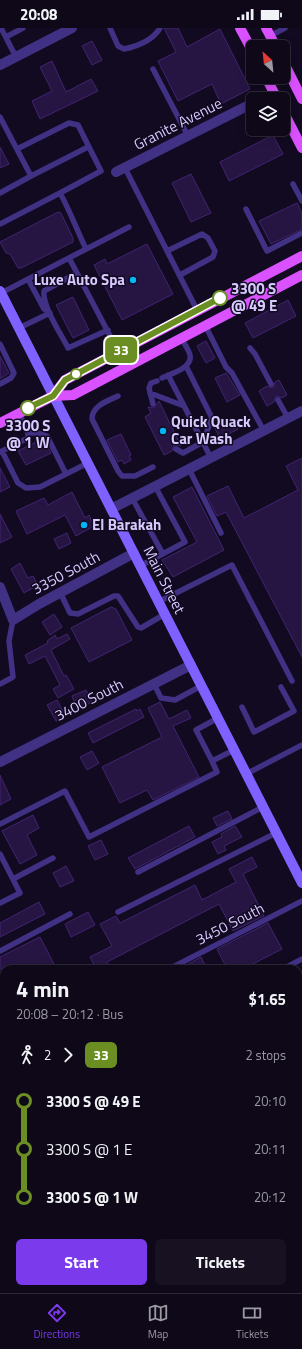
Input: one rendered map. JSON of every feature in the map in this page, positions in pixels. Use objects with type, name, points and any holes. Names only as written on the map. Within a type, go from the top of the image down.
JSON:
[{"type":"main road","points":[[240,28],[246,40]]},
{"type":"main road","points":[[290,75],[302,99]]},
{"type":"main road","points":[[290,125],[302,148]]},
{"type":"main road","points":[[53,396],[65,380],[302,256]]},
{"type":"main road","points":[[0,423],[53,396],[73,395],[302,275]]},
{"type":"street","points":[[0,65],[72,28]]},
{"type":"street","name":"Granite Avenue","points":[[120,170],[246,107]]},
{"type":"street","name":"Main Street","points":[[0,292],[4,306],[19,328],[302,883]]},
{"type":"street","points":[[111,509],[302,411]]},
{"type":"street","name":"3350 South","points":[[13,620],[60,592],[134,553]]},
{"type":"street","points":[[0,587],[13,620]]},
{"type":"street","name":"3400 South","points":[[0,762],[191,665]]},
{"type":"lane","points":[[2,28],[16,57]]},
{"type":"lane","points":[[6,37],[23,28]]},
{"type":"lane","points":[[110,28],[118,46],[124,49],[133,47],[152,38],[160,28]]},
{"type":"lane","points":[[268,32],[285,28]]},
{"type":"lane","points":[[153,69],[188,136]]},
{"type":"lane","points":[[0,117],[31,176]]},
{"type":"lane","points":[[0,224],[102,171],[88,147],[78,125],[69,123],[17,149]]},
{"type":"lane","points":[[0,193],[88,147]]},
{"type":"lane","points":[[120,170],[167,251],[197,310]]},
{"type":"lane","points":[[293,184],[302,201]]},
{"type":"lane","points":[[60,193],[74,218],[74,225],[86,249]]},
{"type":"lane","points":[[246,209],[267,251],[302,233]]},
{"type":"lane","points":[[0,292],[129,227]]},
{"type":"lane","points":[[167,251],[202,234],[208,238],[215,251],[213,257],[180,275]]},
{"type":"lane","points":[[69,258],[118,351]]},
{"type":"lane","points":[[77,273],[44,290],[44,295],[50,313],[68,348],[108,330]]},
{"type":"lane","points":[[28,279],[44,309],[50,313]]},
{"type":"lane","points":[[19,328],[50,313]]},
{"type":"lane","points":[[205,325],[221,357],[264,431]]},
{"type":"lane","points":[[153,404],[150,393],[151,383],[186,366],[190,361],[191,356],[181,338]]},
{"type":"lane","points":[[0,344],[14,373],[11,378],[0,384]]},
{"type":"lane","points":[[250,348],[255,354],[271,384]]},
{"type":"lane","points":[[176,449],[183,453],[203,442],[212,418],[186,366]]},
{"type":"lane","points":[[168,375],[211,458]]},
{"type":"lane","points":[[150,393],[184,406]]},
{"type":"lane","points":[[118,396],[96,408],[92,413],[92,419],[118,471],[122,476],[128,477],[153,467]]},
{"type":"lane","points":[[278,400],[288,418]]},
{"type":"lane","points":[[19,413],[28,433],[28,438],[1,452],[18,483],[26,488],[40,487],[88,463]]},
{"type":"lane","points":[[28,433],[38,433],[47,436],[66,474]]},
{"type":"lane","points":[[189,469],[222,533]]},
{"type":"lane","points":[[140,566],[186,542],[155,486]]},
{"type":"lane","points":[[132,498],[163,554]]},
{"type":"lane","points":[[158,602],[232,565],[292,681]]},
{"type":"lane","points":[[60,592],[70,612],[73,614],[78,614],[114,596],[118,596],[138,627],[141,628],[165,614]]},
{"type":"lane","points":[[0,684],[14,677],[9,641],[13,620]]},
{"type":"lane","points":[[154,684],[161,698],[175,700],[201,686]]},
{"type":"lane","points":[[242,706],[254,732],[294,711],[281,687]]},
{"type":"lane","points":[[0,824],[65,791],[89,837],[217,772],[196,730],[218,718]]},
{"type":"lane","points":[[246,774],[302,745]]},
{"type":"lane","points":[[212,761],[234,750]]},
{"type":"lane","points":[[138,872],[263,807]]},
{"type":"lane","points":[[118,912],[276,833]]},
{"type":"lane","points":[[0,854],[20,893],[0,903]]},
{"type":"lane","points":[[13,879],[53,858]]},
{"type":"lane","name":"3450 South","points":[[176,965],[302,901]]},
{"type":"lane","points":[[0,951],[70,914]]},
{"type":"lane","points":[[291,965],[302,959]]},
{"type":"building","points":[[164,28],[178,28],[187,47],[220,29],[246,81],[246,84],[250,89],[221,104],[212,84],[178,101],[158,61],[176,52]]},
{"type":"building","points":[[92,41],[102,60],[92,65],[82,46]]},
{"type":"building","points":[[52,61],[66,92],[91,79],[98,91],[40,119],[32,101],[52,91],[40,67]]},
{"type":"building","points":[[271,136],[274,136],[283,154],[229,181],[220,162]]},
{"type":"building","points":[[0,147],[9,164],[0,168]]},
{"type":"building","points":[[191,174],[211,213],[191,222],[172,183]]},
{"type":"building","points":[[297,203],[302,213],[302,229],[271,244],[259,221]]},
{"type":"building","points":[[58,212],[61,213],[73,238],[73,242],[21,268],[18,268],[10,254],[6,253],[0,242]]},
{"type":"building","name":"Luxe Auto Spa","points":[[147,244],[173,294],[122,320],[94,265],[105,259],[107,264]]},
{"type":"building","points":[[73,297],[89,330],[73,338],[56,305]]},
{"type":"building","points":[[288,300],[296,316],[253,338],[245,323]]},
{"type":"building","points":[[206,341],[215,358],[206,363],[197,346]]},
{"type":"building","points":[[0,356],[9,373],[0,379]]},
{"type":"building","points":[[226,373],[240,395],[227,402],[215,378]]},
{"type":"building","points":[[279,380],[287,395],[282,398],[276,396],[274,402],[267,406],[259,391],[267,386],[273,388],[275,382]]},
{"type":"building","name":"Quick Quack Car Wash","points":[[159,401],[181,446],[174,445],[172,451],[164,455],[145,417],[151,413],[148,407],[154,408]]},
{"type":"building","points":[[233,419],[238,429],[220,439],[215,428]]},
{"type":"building","points":[[121,434],[131,455],[129,456],[131,460],[124,464],[122,460],[118,462],[107,440]]},
{"type":"building","points":[[44,439],[51,453],[26,465],[18,451]]},
{"type":"building","points":[[302,458],[302,657],[226,512],[217,516],[207,496],[228,486],[244,518],[298,490],[286,466]]},
{"type":"building","points":[[0,468],[10,487],[0,492]]},
{"type":"building","points":[[192,487],[224,550],[173,577],[162,560],[197,542],[173,497]]},
{"type":"building","points":[[72,492],[85,518],[89,515],[94,526],[76,536],[65,515],[27,534],[16,511],[44,498],[48,505]]},
{"type":"building","points":[[0,514],[12,537],[0,543]]},
{"type":"building","points":[[67,533],[71,543],[59,549],[54,539]]},
{"type":"building","points":[[20,563],[28,578],[33,576],[38,585],[24,593],[11,569]]},
{"type":"building","points":[[111,607],[116,609],[132,640],[89,662],[71,628]]},
{"type":"building","points":[[54,614],[62,627],[50,635],[42,622]]},
{"type":"building","points":[[67,634],[70,639],[51,650],[64,676],[66,675],[74,689],[58,698],[53,689],[60,685],[45,656],[29,664],[25,655],[48,643],[47,641],[55,635],[57,639]]},
{"type":"building","points":[[86,690],[92,702],[77,709],[72,696]]},
{"type":"building","points":[[57,700],[66,717],[56,721],[47,705]]},
{"type":"building","points":[[160,702],[169,719],[187,710],[191,718],[173,726],[199,777],[153,800],[147,790],[120,803],[102,767],[162,737],[148,708]]},
{"type":"building","points":[[136,709],[137,711],[140,709],[144,717],[93,743],[88,733]]},
{"type":"building","points":[[92,751],[99,763],[87,770],[80,757]]},
{"type":"building","points":[[0,775],[11,799],[0,805]]},
{"type":"building","points":[[228,811],[232,819],[217,826],[213,818]]},
{"type":"building","points":[[33,815],[39,828],[27,835],[37,855],[20,864],[2,831]]},
{"type":"building","points":[[189,826],[195,837],[135,869],[128,858]]},
{"type":"building","points":[[235,826],[242,837],[224,846],[226,850],[218,854],[212,842],[222,837],[221,834]]},
{"type":"building","points":[[101,840],[108,854],[95,860],[88,846]]},
{"type":"building","points":[[252,857],[257,867],[243,874],[264,916],[233,931],[219,904],[107,962],[109,965],[94,965],[90,957],[112,946],[100,924],[116,916],[120,923],[195,885],[202,900],[236,882],[229,869]]},
{"type":"building","points":[[66,866],[74,881],[60,887],[53,873]]},
{"type":"building","points":[[39,902],[45,914],[0,937],[0,923]]},
{"type":"building","points":[[88,912],[95,925],[71,937],[65,924]]},
{"type":"building","points":[[268,923],[282,949],[251,965],[225,965],[217,949]]},
{"type":"building","points":[[40,937],[54,964],[0,965],[0,957]]},
{"type":"building","points":[[201,957],[205,965],[186,965]]},
{"type":"bus line","name":"33","points":[[28,408],[53,396],[65,380],[220,298]]},
{"type":"place","name":"Luxe Auto Spa","points":[[133,280]]},
{"type":"place","name":"3300 S @ 49 E","points":[[220,298]]},
{"type":"place","name":"3300 S @ 1 W","points":[[28,408]]},
{"type":"place","name":"Quick Quack Car Wash","points":[[163,431]]},
{"type":"place","name":"El Barakah","points":[[84,525]]}]
